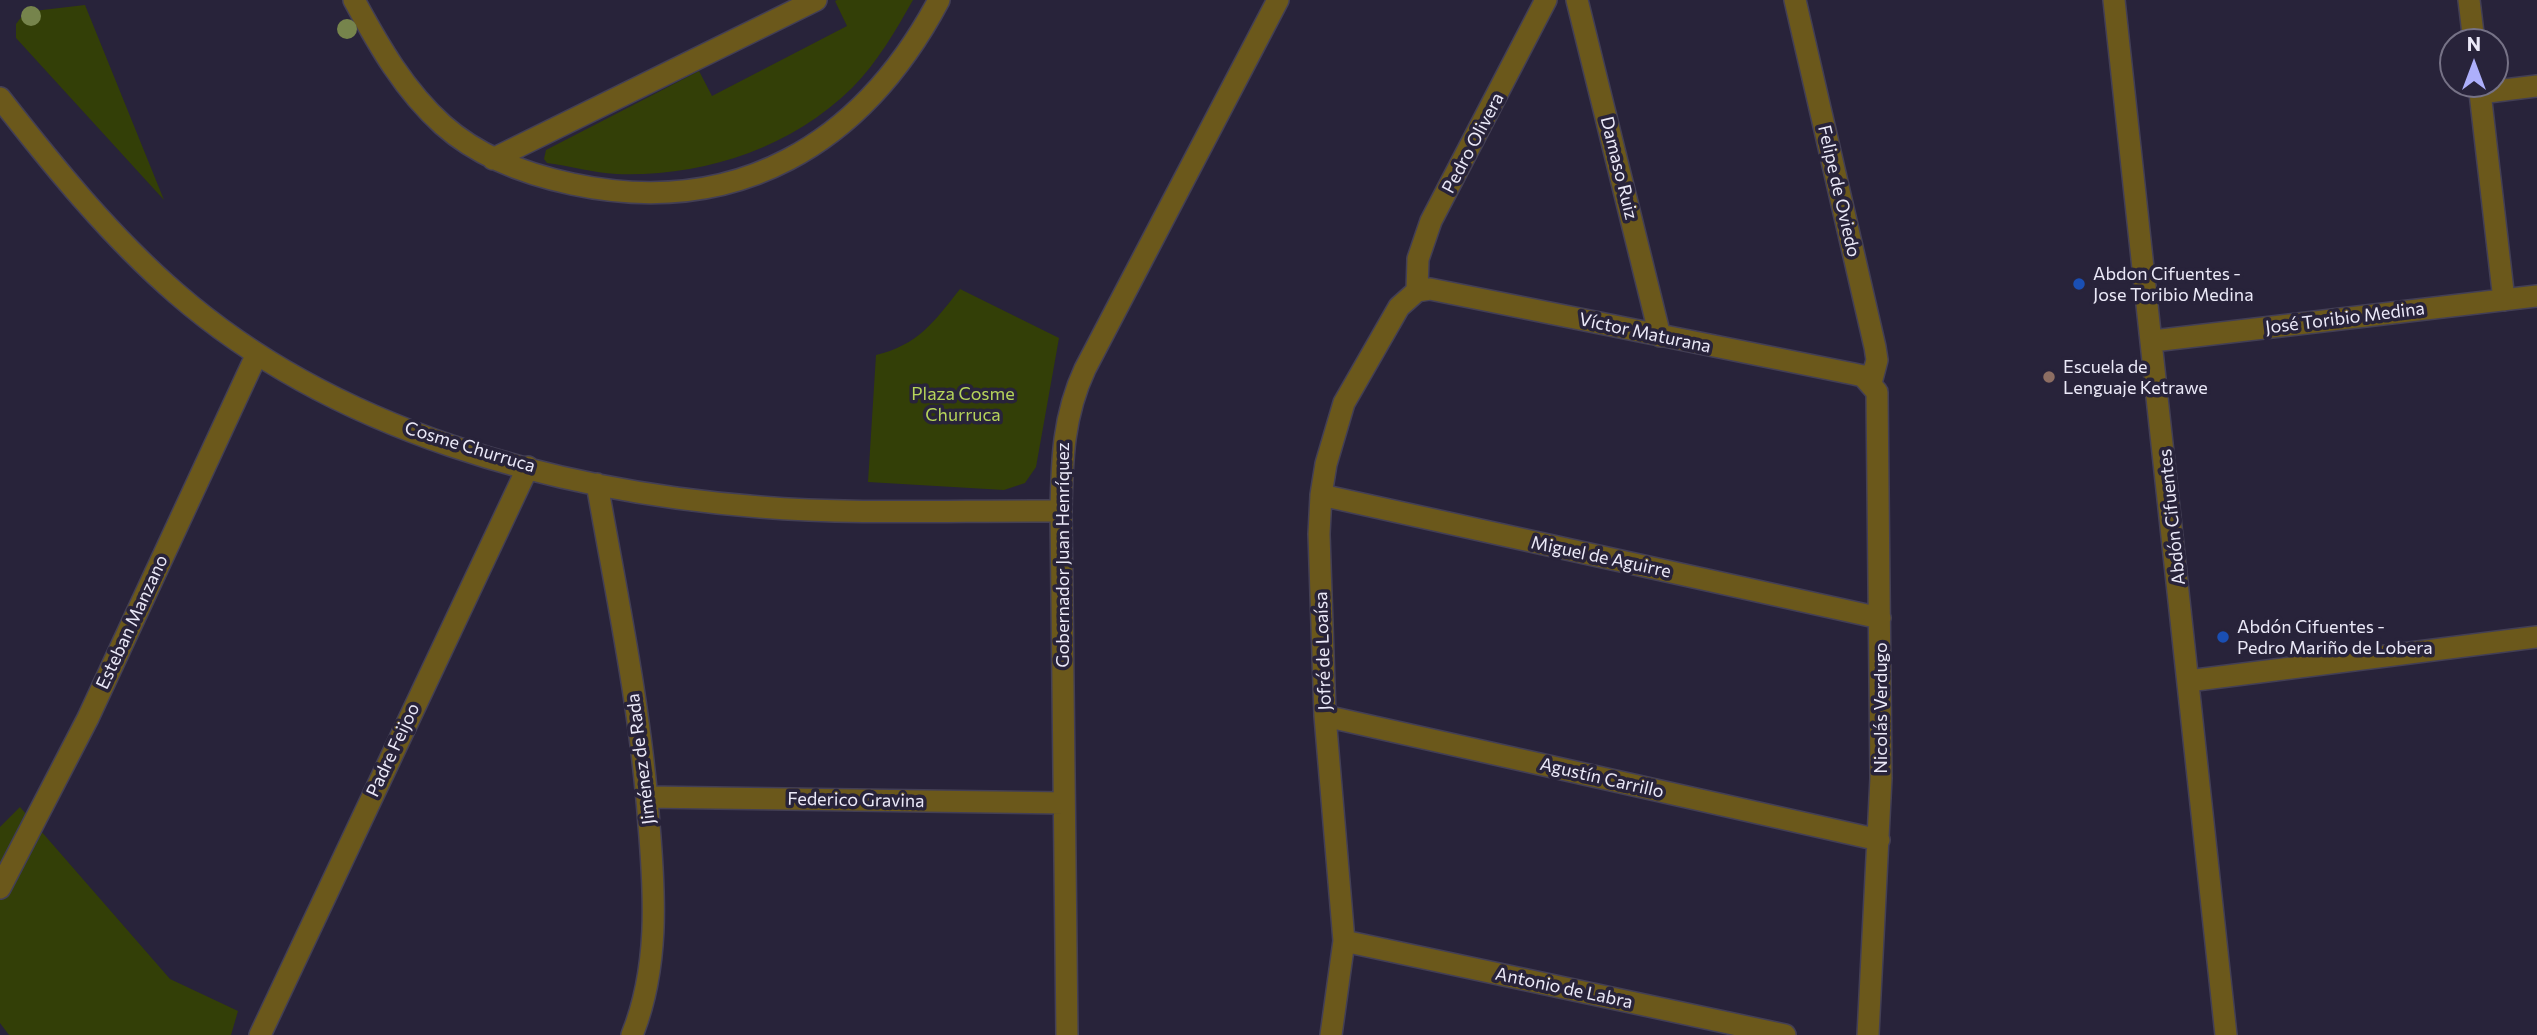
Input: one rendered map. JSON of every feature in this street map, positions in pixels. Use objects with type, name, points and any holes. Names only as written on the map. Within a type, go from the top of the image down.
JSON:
[{"type":"street","points":[[354,0],[386,57],[423,106],[460,138],[493,159],[554,181],[624,192],[698,191],[767,171],[799,156],[859,110],[913,43],[939,0]]},
{"type":"street","points":[[493,159],[816,0]]},
{"type":"street","name":"Gobernador Juan Henríquez","points":[[1067,1035],[1062,439],[1075,390],[1278,0]]},
{"type":"street","name":"Pedro Olivera","points":[[1417,291],[1418,259],[1431,221],[1546,0]]},
{"type":"street","name":"Damaso Ruiz","points":[[1577,0],[1660,336]]},
{"type":"street","name":"Felipe de Oviedo","points":[[1795,0],[1875,347],[1877,360],[1871,383]]},
{"type":"street","name":"Abdón Cifuentes","points":[[2115,0],[2227,1035]]},
{"type":"street","points":[[2469,0],[2472,28]]},
{"type":"street","points":[[2509,87],[2537,86]]},
{"type":"street","name":"Cosme Churruca","points":[[0,98],[42,153],[142,262],[217,326],[257,354],[380,418],[429,437],[528,467],[597,484],[679,498],[762,507],[1061,511]]},
{"type":"street","points":[[2480,98],[2504,300]]},
{"type":"street","name":"Víctor Maturana","points":[[1417,291],[1444,290],[1854,374],[1871,383]]},
{"type":"street","name":"Jofré de Loaísa","points":[[1331,1035],[1344,941],[1325,716],[1321,495],[1326,464],[1344,403],[1399,307],[1417,291]]},
{"type":"street","name":"José Toribio Medina","points":[[2154,341],[2537,296]]},
{"type":"street","name":"Esteban Manzano","points":[[0,888],[88,718],[257,354]]},
{"type":"street","name":"Nicolás Verdugo","points":[[1868,1035],[1879,840],[1881,618],[1879,404],[1877,392],[1871,383]]},
{"type":"street","name":"Padre Feijoo","points":[[260,1035],[528,467]]},
{"type":"street","name":"Jiménez de Rada","points":[[597,484],[632,681],[647,797],[654,925],[645,993],[632,1035]]},
{"type":"street","name":"Miguel de Aguirre","points":[[1321,495],[1881,618]]},
{"type":"street","points":[[2188,681],[2537,637]]},
{"type":"street","name":"Agustín Carrillo","points":[[1325,716],[1879,840]]},
{"type":"street","name":"Federico Gravina","points":[[647,797],[1065,803]]},
{"type":"street","name":"Antonio de Labra","points":[[1344,941],[1785,1035]]},
{"type":"green space","points":[[913,0],[870,68],[828,109],[801,128],[743,155],[712,164],[648,174],[608,173],[547,163],[544,159],[546,150],[699,71],[712,96],[847,26],[835,1]]},
{"type":"green space","points":[[85,5],[164,200],[16,38],[16,24],[25,12]]},
{"type":"green space","name":"Plaza Cosme Churruca","points":[[960,289],[1059,338],[1036,467],[1025,483],[1004,490],[868,482],[876,355],[903,345],[924,331]]},
{"type":"green space","points":[[20,807],[170,979],[238,1011],[231,1035],[9,1035],[0,1023],[0,827]]},
{"type":"place","name":"Abdon Cifuentes - Jose Toribio Medina","points":[[2079,284]]},
{"type":"place","name":"Escuela de Lenguaje Ketrawe","points":[[2049,377]]},
{"type":"place","name":"Abdón Cifuentes - Pedro Mariño de Lobera","points":[[2223,637]]}]
